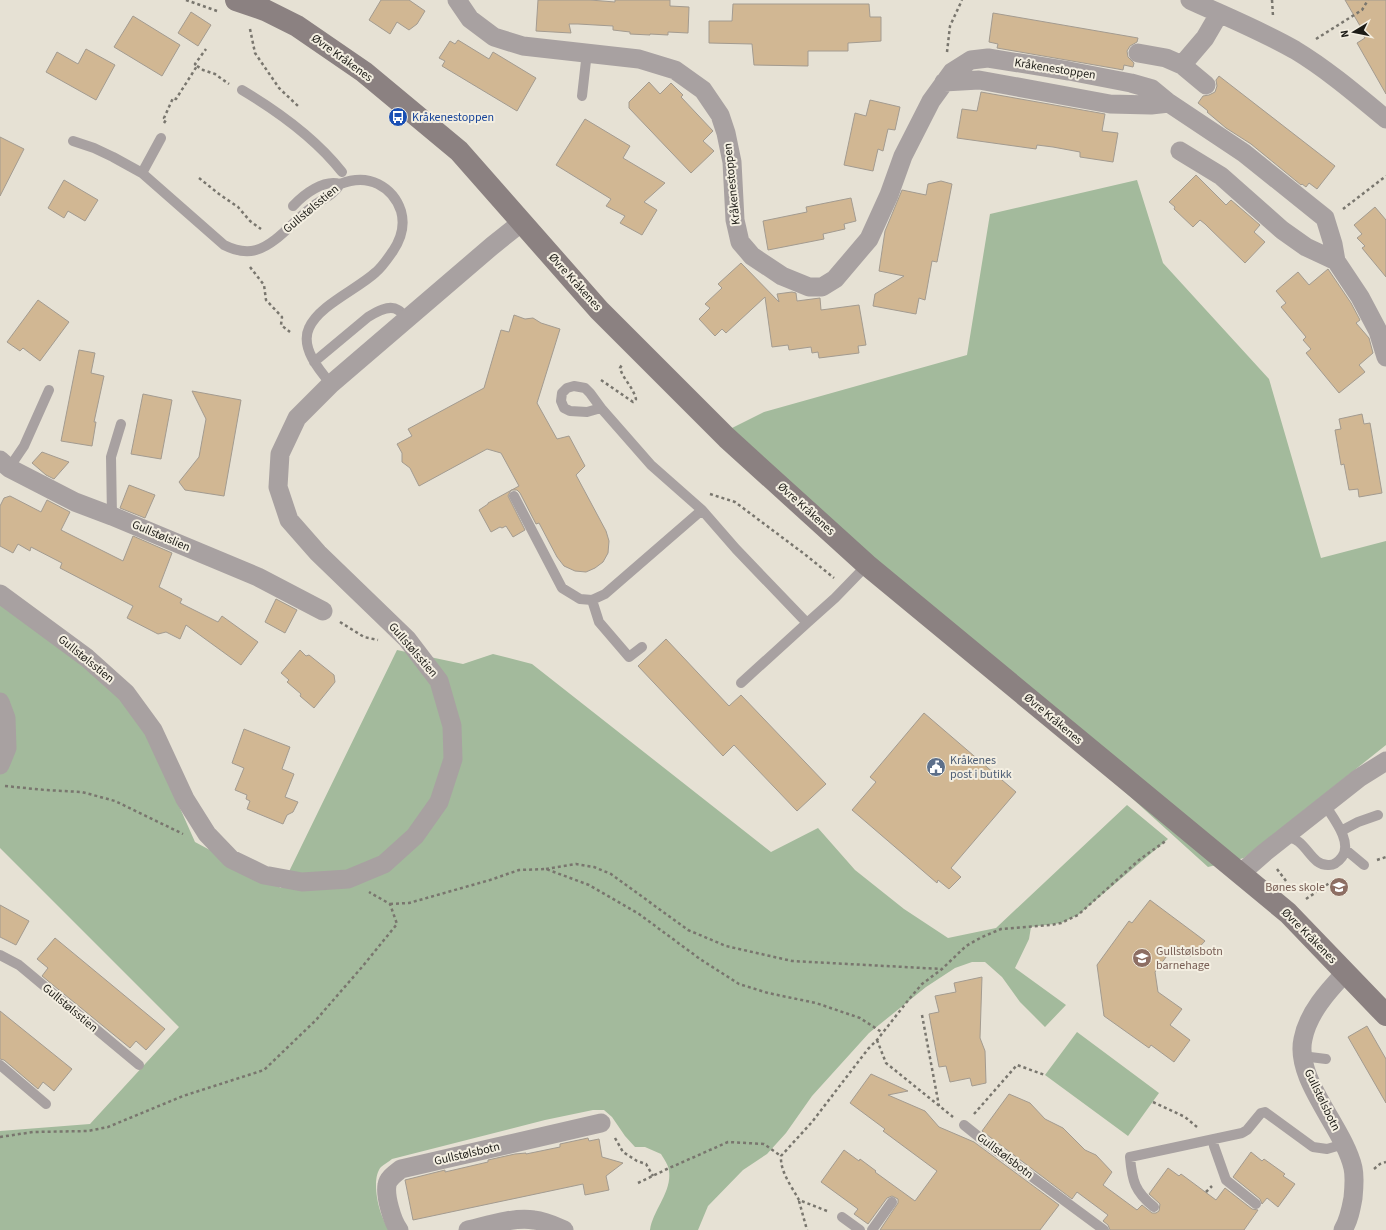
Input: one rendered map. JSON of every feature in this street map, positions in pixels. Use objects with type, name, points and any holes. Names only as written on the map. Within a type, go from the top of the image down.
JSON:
[{"type":"main road","name":"Øvre Kråkenes","points":[[236,0],[267,5],[364,72],[458,151],[599,310],[727,438],[867,565],[1288,913],[1386,1015]]},
{"type":"street","name":"Kråkenestoppen","points":[[457,0],[470,19],[494,37],[523,46],[639,59],[675,70],[702,90],[732,132],[735,220],[740,242],[752,256],[782,276],[809,287],[822,287],[835,279],[870,239],[889,195],[903,156],[931,101],[948,77],[971,60],[988,58],[1069,71],[1131,83],[1152,89],[1169,103],[1244,153],[1325,218]]},
{"type":"street","points":[[1190,0],[1255,29],[1296,51],[1344,84],[1386,119]]},
{"type":"street","points":[[1182,65],[1205,38],[1219,14]]},
{"type":"street","points":[[1138,53],[1166,58],[1182,65],[1206,85]]},
{"type":"street","name":"Kråkenestoppen","points":[[948,77],[979,80],[1110,104],[1151,105],[1169,103]]},
{"type":"street","points":[[1180,151],[1221,176],[1282,230],[1306,248],[1336,261]]},
{"type":"street","points":[[1325,218],[1333,244],[1336,261],[1360,297],[1378,331],[1386,357]]},
{"type":"street","name":"Gullstølsstien","points":[[0,594],[87,658],[126,693],[152,730],[185,799],[207,834],[231,859],[264,875],[302,882],[348,879],[384,864],[415,836],[439,802],[453,759],[452,726],[440,681],[407,639],[318,553],[289,520],[278,487],[280,454],[297,418],[331,384],[522,222]]},
{"type":"street","name":"Gullstølslien","points":[[4,464],[75,502],[258,577],[323,611]]},
{"type":"street","points":[[0,702],[6,718],[7,748],[0,765]]},
{"type":"street","points":[[1240,874],[1264,853],[1359,778],[1386,761]]},
{"type":"street","name":"Gullstølsbotn","points":[[1343,1230],[1351,1208],[1354,1188],[1352,1168],[1344,1144],[1308,1077],[1302,1056],[1303,1039],[1310,1020],[1320,1003],[1345,973]]},
{"type":"street","name":"Gullstølsbotn","points":[[399,1230],[396,1226],[388,1203],[387,1185],[392,1175],[401,1168],[601,1123]]},
{"type":"street","points":[[468,1230],[502,1222],[534,1220],[549,1223],[564,1230]]},
{"type":"lane","points":[[582,96],[587,52]]},
{"type":"lane","points":[[242,90],[260,100],[320,146],[342,172]]},
{"type":"lane","points":[[142,173],[161,138]]},
{"type":"lane","points":[[73,141],[94,148],[142,173],[224,245],[234,250],[246,251]]},
{"type":"lane","name":"Gullstølsstien","points":[[246,251],[257,250],[275,238],[311,207],[337,190],[340,184],[348,181],[365,180],[377,184],[388,190],[398,202],[402,216],[403,231],[397,245],[381,268],[322,311],[313,320],[308,329],[307,341],[314,362],[331,384]]},
{"type":"lane","points":[[293,206],[310,190],[334,182],[340,184]]},
{"type":"lane","points":[[314,362],[376,312],[384,309],[398,310],[407,320]]},
{"type":"lane","points":[[4,464],[24,446],[49,390]]},
{"type":"lane","points":[[601,408],[651,465],[702,510],[736,550],[806,623]]},
{"type":"lane","points":[[112,516],[110,457],[121,424]]},
{"type":"lane","points":[[514,496],[562,588],[580,599],[592,600],[605,594],[702,510]]},
{"type":"lane","points":[[741,683],[867,565]]},
{"type":"lane","points":[[592,600],[599,622],[629,657],[642,647]]},
{"type":"lane","points":[[1285,837],[1293,837],[1301,843],[1316,861],[1323,865],[1331,865],[1338,861],[1345,853],[1346,842],[1325,805]]},
{"type":"lane","points":[[1341,831],[1358,822],[1378,815]]},
{"type":"lane","points":[[1346,850],[1364,865]]},
{"type":"lane","name":"Gullstølsstien","points":[[0,955],[19,965],[138,1065]]},
{"type":"lane","points":[[1302,1056],[1326,1059]]},
{"type":"lane","points":[[0,1065],[46,1104]]},
{"type":"lane","name":"Gullstølsbotn","points":[[1154,1207],[1135,1188],[1131,1171],[1130,1157],[1242,1133],[1247,1130],[1261,1113],[1265,1112],[1313,1147],[1327,1149],[1344,1144]]},
{"type":"lane","name":"Gullstølsbotn","points":[[964,1125],[1104,1230]]},
{"type":"lane","points":[[1213,1140],[1218,1160],[1226,1180],[1256,1204]]},
{"type":"lane","points":[[872,1230],[892,1202]]},
{"type":"lane","points":[[842,1217],[860,1230]]},
{"type":"path","points":[[948,77],[947,47],[950,26],[962,0]]},
{"type":"path","points":[[1296,51],[1362,10],[1368,0]]},
{"type":"path","points":[[250,25],[255,53],[279,88],[299,107]]},
{"type":"path","points":[[165,116],[173,98],[176,100],[197,66],[195,64],[206,49]]},
{"type":"path","points":[[197,66],[203,70],[215,74],[242,90]]},
{"type":"path","points":[[1325,218],[1337,214],[1386,176]]},
{"type":"path","points":[[200,178],[238,207],[252,224],[275,238]]},
{"type":"path","points":[[246,251],[249,266],[264,285],[266,300],[282,317],[282,326]]},
{"type":"path","points":[[597,378],[604,381],[621,395],[633,402],[636,399],[635,392],[622,374],[620,368],[624,361]]},
{"type":"path","points":[[683,494],[703,492],[734,502],[807,556],[845,587]]},
{"type":"path","points":[[323,611],[364,637],[384,641]]},
{"type":"path","points":[[0,785],[82,792],[115,801],[185,835],[207,834]]},
{"type":"path","points":[[807,1230],[799,1200],[783,1172],[780,1163],[781,1156],[812,1122],[868,1049],[883,1033],[922,984],[942,969],[966,946],[982,937],[1001,929],[1061,923],[1078,915],[1139,860],[1168,839]]},
{"type":"path","points":[[1264,853],[1288,883]]},
{"type":"path","points":[[348,879],[390,904],[409,903],[490,880],[518,870],[546,870],[576,864],[594,867],[611,874],[688,930],[726,946],[792,961],[942,969]]},
{"type":"path","points":[[546,870],[589,885],[639,914],[700,959],[739,984],[768,993],[816,1003],[860,1018],[883,1033]]},
{"type":"path","points":[[0,1137],[33,1132],[88,1131],[108,1128],[182,1096],[264,1070],[316,1020],[397,924],[390,904]]},
{"type":"path","points":[[922,1015],[939,1106]]},
{"type":"path","points":[[877,1040],[886,1063],[964,1125],[1017,1065],[1045,1075]]},
{"type":"path","points":[[1153,1102],[1186,1117],[1213,1140]]},
{"type":"path","points":[[638,1183],[728,1142],[764,1144],[781,1156]]},
{"type":"path","points":[[618,1143],[623,1152],[637,1161],[646,1164],[653,1176]]},
{"type":"path","points":[[799,1200],[842,1217]]},
{"type":"green space","points":[[1137,180],[1163,263],[1269,379],[1321,558],[1386,541],[1386,745],[1244,858],[1208,867],[726,431],[764,412],[967,355],[990,214]]},
{"type":"green space","points":[[0,600],[133,702],[195,842],[281,888],[397,650],[463,664],[493,654],[532,664],[771,852],[818,828],[855,870],[904,909],[948,938],[996,928],[1127,805],[1168,839],[1078,915],[1061,923],[1031,927],[1029,939],[1015,968],[1066,1005],[1045,1027],[1020,1002],[1002,977],[985,962],[972,962],[955,968],[926,987],[869,1033],[812,1096],[786,1133],[767,1154],[743,1170],[708,1206],[698,1230],[650,1230],[668,1186],[669,1169],[661,1154],[645,1147],[635,1147],[625,1136],[612,1117],[604,1110],[593,1110],[545,1120],[392,1159],[381,1167],[376,1180],[379,1208],[382,1217],[390,1230],[0,1230],[0,1131],[90,1124],[179,1027],[0,848]]},
{"type":"green space","points":[[1077,1032],[1159,1093],[1128,1136],[1045,1075]]},
{"type":"building","points":[[381,0],[409,0],[425,11],[417,24],[409,30],[397,22],[390,34],[369,20]]},
{"type":"building","points":[[538,0],[590,0],[615,2],[615,0],[670,0],[670,6],[689,7],[688,33],[668,32],[668,35],[630,34],[630,32],[613,30],[613,26],[578,24],[569,24],[571,33],[536,31]]},
{"type":"building","points":[[1345,0],[1386,0],[1386,94],[1357,43],[1365,38],[1361,32],[1363,31]]},
{"type":"building","points":[[733,4],[869,4],[870,17],[881,17],[881,41],[848,43],[848,51],[808,51],[808,66],[754,65],[752,44],[709,43],[709,21],[732,21]]},
{"type":"building","points":[[191,12],[211,25],[198,46],[178,33]]},
{"type":"building","points":[[993,13],[1138,38],[1137,42],[1130,46],[1127,51],[1128,57],[1134,63],[1133,67],[1124,65],[1123,70],[997,48],[998,44],[989,42]]},
{"type":"building","points":[[133,16],[180,45],[162,76],[114,47]]},
{"type":"building","points":[[458,40],[489,59],[493,52],[536,78],[517,111],[442,66],[445,61],[439,58],[450,41],[455,44]]},
{"type":"building","points":[[86,49],[115,65],[96,100],[46,72],[57,52],[78,64]]},
{"type":"building","points":[[1219,76],[1335,166],[1317,189],[1309,183],[1306,187],[1302,184],[1301,185],[1251,144],[1226,128],[1198,103],[1203,96],[1215,92],[1217,86],[1216,80]]},
{"type":"building","points":[[649,82],[660,94],[671,83],[683,95],[681,97],[713,131],[703,141],[714,151],[691,173],[629,108],[629,102]]},
{"type":"building","points":[[981,92],[1105,114],[1102,131],[1118,133],[1113,162],[1080,157],[1080,152],[1053,147],[1037,145],[1036,149],[957,138],[962,109],[977,111]]},
{"type":"building","points":[[870,100],[900,107],[895,130],[888,129],[883,151],[878,149],[873,171],[844,165],[855,113],[866,116]]},
{"type":"building","points":[[585,119],[630,146],[623,158],[665,183],[644,202],[657,210],[642,235],[620,223],[625,216],[606,206],[611,199],[556,165]]},
{"type":"building","points":[[0,137],[24,149],[0,196]]},
{"type":"building","points":[[1196,175],[1226,205],[1231,200],[1260,225],[1254,232],[1265,242],[1245,263],[1205,224],[1200,220],[1193,227],[1174,209],[1175,207],[1169,202]]},
{"type":"building","points":[[64,180],[98,200],[85,221],[68,211],[64,218],[48,208]]},
{"type":"building","points":[[941,181],[952,184],[937,262],[932,261],[925,300],[919,298],[916,314],[873,306],[875,294],[904,276],[879,271],[885,231],[902,190],[926,195],[928,184]]},
{"type":"building","points":[[851,198],[856,221],[844,224],[845,229],[823,234],[824,239],[768,250],[763,221],[807,212],[806,207]]},
{"type":"building","points":[[1375,207],[1386,220],[1386,277],[1362,248],[1365,246],[1357,238],[1362,234],[1354,225]]},
{"type":"building","points":[[741,263],[779,302],[777,294],[792,292],[796,293],[797,301],[820,298],[821,310],[859,305],[866,345],[858,346],[859,353],[819,358],[818,352],[812,353],[811,347],[789,350],[788,345],[772,347],[765,297],[726,333],[722,329],[715,336],[699,319],[710,308],[705,304],[722,288],[718,284]]},
{"type":"building","points":[[1328,269],[1351,303],[1360,320],[1356,323],[1369,338],[1373,353],[1359,365],[1365,372],[1339,393],[1306,353],[1311,349],[1303,340],[1306,337],[1281,307],[1286,303],[1276,291],[1298,272],[1309,285]]},
{"type":"building","points":[[38,300],[69,322],[40,361],[23,348],[20,351],[7,342]]},
{"type":"building","points":[[514,315],[525,319],[533,318],[541,323],[560,329],[537,403],[557,439],[569,436],[585,466],[576,475],[606,531],[609,541],[608,553],[603,562],[586,572],[575,571],[564,566],[557,557],[539,523],[536,524],[520,493],[517,490],[512,490],[519,486],[501,453],[487,449],[419,486],[410,468],[402,462],[402,453],[397,444],[412,436],[408,429],[484,388],[501,330],[509,332]]},
{"type":"building","points":[[79,350],[95,353],[91,373],[104,376],[94,422],[96,422],[92,446],[61,441]]},
{"type":"building","points":[[192,391],[241,400],[224,496],[185,490],[179,482],[199,457],[206,419]]},
{"type":"building","points":[[143,394],[172,400],[161,459],[131,454]]},
{"type":"building","points":[[1362,414],[1364,424],[1370,423],[1382,493],[1359,497],[1358,489],[1349,490],[1344,464],[1341,465],[1335,430],[1341,429],[1339,419]]},
{"type":"building","points":[[42,452],[69,462],[54,479],[46,475],[32,463]]},
{"type":"building","points":[[129,485],[155,495],[145,518],[120,508]]},
{"type":"building","points":[[511,491],[508,496],[525,530],[513,537],[506,526],[502,528],[500,527],[491,532],[479,510],[488,503]]},
{"type":"building","points":[[10,496],[41,512],[47,500],[70,512],[61,530],[123,561],[133,536],[172,553],[159,587],[182,599],[180,603],[218,622],[222,616],[258,642],[241,665],[186,625],[180,639],[166,632],[158,634],[127,618],[133,606],[60,568],[62,563],[31,547],[30,551],[18,544],[13,553],[0,546],[0,506],[4,498]]},
{"type":"building","points":[[276,599],[297,610],[285,633],[265,622]]},
{"type":"building","points":[[666,639],[729,706],[741,695],[826,784],[797,811],[734,745],[723,756],[638,666]]},
{"type":"building","points":[[300,650],[306,656],[309,655],[334,675],[335,682],[314,708],[300,696],[301,694],[287,682],[289,680],[281,673]]},
{"type":"building","points":[[924,713],[1016,792],[951,868],[961,877],[949,889],[938,880],[937,883],[852,810],[876,782],[870,777]]},
{"type":"building","points":[[244,729],[290,747],[282,769],[294,774],[285,797],[298,802],[293,812],[287,815],[283,824],[247,809],[250,801],[246,799],[247,795],[235,790],[244,768],[232,763]]},
{"type":"building","points":[[1150,900],[1205,941],[1190,957],[1175,945],[1155,972],[1158,992],[1182,1009],[1170,1025],[1190,1040],[1174,1062],[1151,1045],[1149,1048],[1104,1016],[1097,965],[1129,921],[1132,923]]},
{"type":"building","points":[[0,905],[29,921],[16,945],[0,937]]},
{"type":"building","points":[[55,938],[165,1029],[146,1050],[136,1041],[130,1048],[42,976],[48,968],[37,959]]},
{"type":"building","points":[[982,977],[980,1038],[985,1051],[986,1083],[972,1086],[970,1078],[950,1082],[946,1066],[939,1067],[929,1014],[939,1012],[935,996],[956,992],[954,983]]},
{"type":"building","points":[[0,1011],[72,1069],[54,1091],[43,1082],[38,1089],[4,1060],[0,1059]]},
{"type":"building","points":[[1367,1026],[1386,1059],[1386,1103],[1348,1037]]},
{"type":"building","points":[[871,1074],[908,1091],[888,1095],[925,1111],[939,1127],[974,1142],[1059,1205],[1040,1230],[880,1230],[898,1203],[898,1199],[892,1196],[887,1198],[868,1224],[854,1214],[858,1209],[821,1182],[844,1150],[859,1161],[860,1159],[876,1171],[875,1172],[915,1201],[937,1171],[883,1131],[885,1129],[850,1103]]},
{"type":"building","points":[[1009,1094],[1030,1103],[1045,1119],[1063,1128],[1085,1150],[1096,1155],[1112,1172],[1103,1185],[1137,1210],[1142,1205],[1152,1213],[1159,1211],[1160,1204],[1149,1194],[1168,1168],[1179,1176],[1181,1174],[1216,1200],[1225,1188],[1252,1209],[1258,1210],[1244,1230],[1110,1230],[1108,1225],[1103,1221],[1108,1215],[1077,1192],[1072,1199],[982,1131]]},
{"type":"building","points":[[588,1138],[589,1141],[599,1139],[602,1157],[623,1163],[606,1176],[609,1190],[585,1195],[583,1184],[413,1220],[405,1180],[445,1170],[445,1172],[488,1162],[488,1160],[515,1154],[526,1154],[560,1147],[560,1144]]},
{"type":"building","points":[[1251,1152],[1262,1161],[1264,1159],[1285,1174],[1283,1176],[1295,1184],[1278,1207],[1267,1198],[1262,1204],[1260,1199],[1233,1177]]},
{"type":"place","name":"Kråkenestoppen","points":[[398,117]]},
{"type":"place","name":"Kråkenes post i butikk","points":[[936,767]]},
{"type":"place","name":"Bønes skole","points":[[1339,887]]},
{"type":"place","name":"Gullstølsbotn barnehage","points":[[1142,958]]}]
